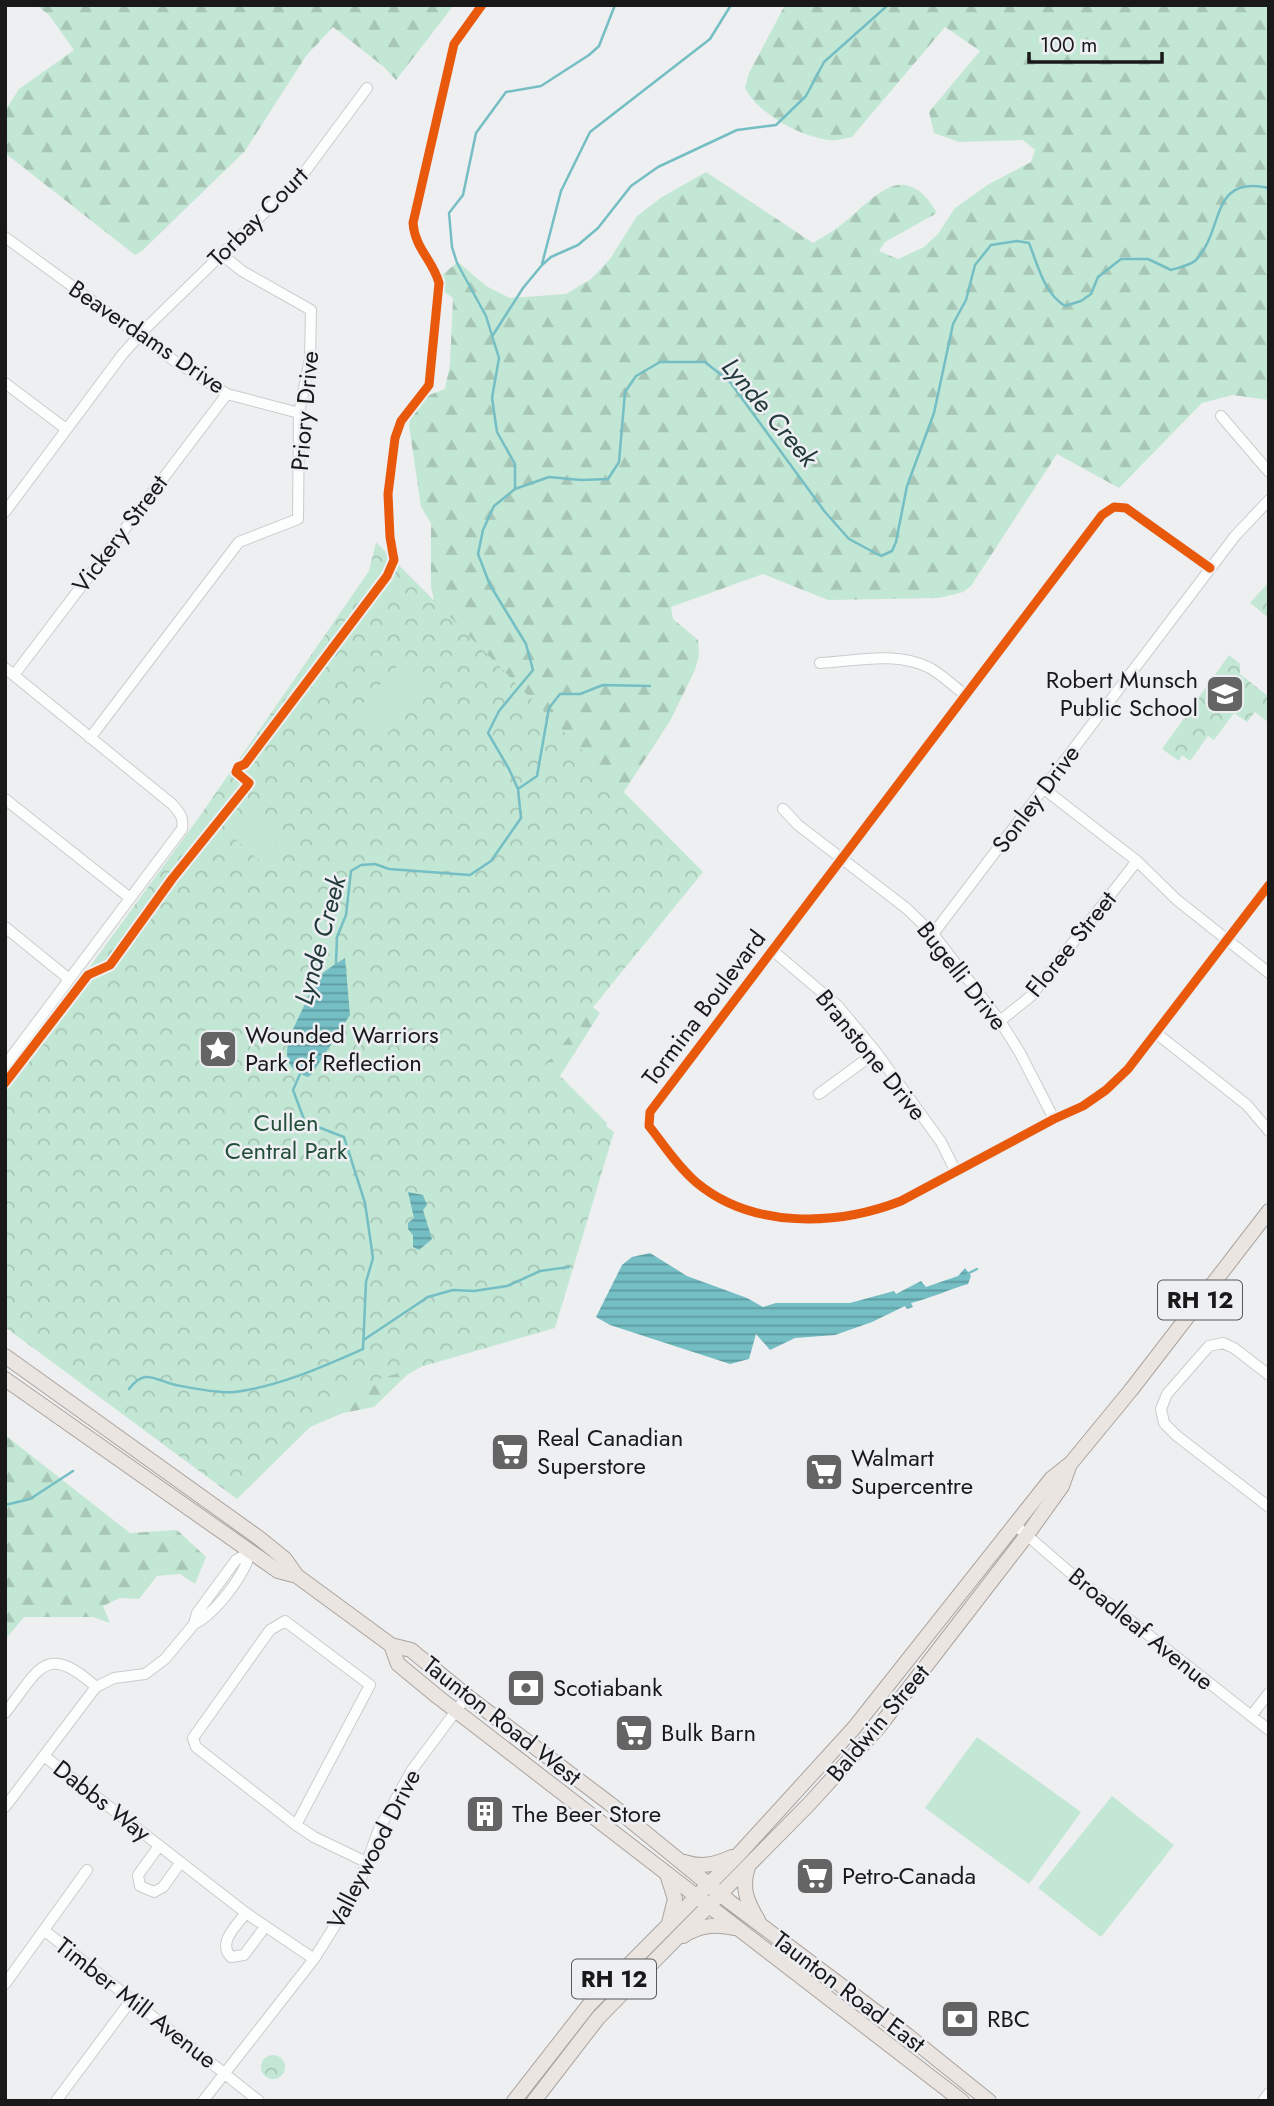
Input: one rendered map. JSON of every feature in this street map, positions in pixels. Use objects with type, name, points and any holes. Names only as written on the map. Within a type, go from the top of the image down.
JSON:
[{"type":"main road","name":"Baldwin Street","points":[[654,1959],[720,1894],[745,1858],[867,1713],[1051,1479],[1071,1463],[1131,1390],[1269,1211]]},
{"type":"main road","name":"Taunton Road West","points":[[5,1356],[258,1538],[285,1559],[297,1576],[391,1645],[411,1650],[709,1884]]},
{"type":"main road","name":"Taunton Road West","points":[[5,1379],[278,1572],[297,1576]]},
{"type":"main road","name":"Baldwin Street","points":[[696,1896],[810,1803],[878,1728],[1027,1535],[1062,1486],[1071,1463]]},
{"type":"main road","name":"Taunton Road West","points":[[391,1645],[398,1664],[696,1896]]},
{"type":"main road","points":[[679,1860],[699,1867],[745,1858],[745,1894],[760,1924]]},
{"type":"main road","points":[[667,1874],[675,1899],[668,1924]]},
{"type":"main road","name":"Taunton Road East","points":[[709,1884],[989,2101]]},
{"type":"main road","name":"Taunton Road East","points":[[696,1896],[962,2101]]},
{"type":"main road","name":"RH 12","points":[[514,2101],[589,2005],[696,1896]]},
{"type":"main road","points":[[654,1959],[699,1927],[712,1925],[739,1929]]},
{"type":"main road","name":"RH 12","points":[[534,2101],[598,2018],[654,1959]]},
{"type":"street","name":"Torbay Court","points":[[5,512],[139,336],[301,177],[367,88]]},
{"type":"street","name":"Beaverdams Drive","points":[[5,237],[139,336],[227,394],[299,413]]},
{"type":"street","name":"Priory Drive","points":[[90,738],[240,542],[298,519],[299,413],[310,359],[311,310],[242,271],[221,254]]},
{"type":"street","points":[[5,383],[66,429]]},
{"type":"street","name":"Vickery Street","points":[[10,672],[227,394]]},
{"type":"street","points":[[1221,416],[1269,472]]},
{"type":"street","name":"Sonley Drive","points":[[933,934],[1210,569],[1252,515],[1269,500]]},
{"type":"street","name":"Tormina Boulevard","points":[[1210,569],[1126,508],[1114,507],[1102,515],[650,1112],[649,1126],[682,1168],[709,1191],[746,1208],[800,1219],[824,1220],[876,1211],[901,1201],[1083,1106],[1106,1090],[1129,1069],[1269,885]]},
{"type":"street","points":[[820,663],[878,658],[905,659],[931,668],[965,695]]},
{"type":"street","points":[[6,1064],[182,829],[184,821],[173,804],[10,672]]},
{"type":"street","points":[[1044,789],[1138,861],[1177,900],[1269,973]]},
{"type":"street","points":[[5,799],[130,898]]},
{"type":"street","name":"Bugelli Drive","points":[[783,809],[798,825],[906,908],[933,934],[1000,1021],[1054,1119]]},
{"type":"street","name":"Floree Street","points":[[1000,1021],[1031,996],[1138,861]]},
{"type":"street","points":[[5,928],[69,979]]},
{"type":"street","name":"Branstone Drive","points":[[772,950],[838,1006],[876,1052],[941,1142],[956,1172]]},
{"type":"street","points":[[1156,1033],[1247,1105],[1269,1131]]},
{"type":"street","points":[[819,1094],[876,1052]]},
{"type":"street","points":[[1269,1375],[1234,1348],[1223,1343],[1209,1346],[1167,1394],[1161,1409],[1164,1423],[1177,1436],[1269,1507]]},
{"type":"street","name":"Broadleaf Avenue","points":[[1015,1525],[1074,1576],[1269,1730]]},
{"type":"street","points":[[5,1807],[96,1687],[114,1678],[145,1674],[165,1659],[194,1624],[207,1618],[247,1565],[250,1552]]},
{"type":"street","points":[[296,1825],[370,1685],[285,1621],[270,1630],[193,1738],[196,1748],[296,1825],[366,1863]]},
{"type":"street","points":[[5,1713],[34,1675],[54,1662],[77,1669],[96,1687]]},
{"type":"street","points":[[1251,1716],[1269,1693]]},
{"type":"street","name":"Valleywood Drive","points":[[203,2101],[314,1959],[356,1892],[379,1829],[412,1770],[467,1696]]},
{"type":"street","name":"Dabbs Way","points":[[44,1756],[246,1913],[314,1959]]},
{"type":"street","name":"Dabbs Way","points":[[159,1846],[138,1875],[140,1886],[154,1892],[163,1887],[181,1862]]},
{"type":"street","points":[[5,1984],[87,1870]]},
{"type":"street","points":[[246,1913],[225,1945],[226,1952],[232,1957],[244,1955],[265,1927]]},
{"type":"street","name":"Timber Mill Avenue","points":[[45,1931],[259,2101]]},
{"type":"street","points":[[56,2101],[132,1999]]},
{"type":"street","points":[[1263,2101],[1269,2093]]},
{"type":"green space","points":[[36,5],[454,5],[396,80],[384,67],[333,27],[306,56],[245,151],[135,255],[5,153],[5,111],[19,89],[74,50],[49,15]]},
{"type":"green space","points":[[785,5],[1269,5],[1269,400],[1233,395],[1202,403],[1119,488],[1057,454],[971,586],[963,592],[939,598],[828,600],[763,574],[671,607],[673,619],[698,640],[699,655],[695,670],[670,721],[614,807],[495,925],[600,1013],[560,1076],[607,1123],[598,1176],[498,1325],[408,1374],[374,1407],[343,1413],[275,1442],[437,613],[431,587],[431,523],[421,507],[409,425],[414,401],[445,389],[450,364],[453,298],[440,289],[443,274],[458,262],[486,286],[510,298],[566,294],[591,279],[610,259],[637,216],[662,197],[706,172],[813,243],[888,188],[905,185],[916,189],[937,213],[885,242],[879,251],[898,259],[924,247],[938,234],[955,208],[989,184],[1031,162],[1035,150],[1023,140],[959,142],[934,133],[929,112],[980,51],[945,27],[852,137],[833,140],[819,138],[782,123],[760,107],[745,88],[749,73]]},
{"type":"green space","name":"Cullen Central Park","points":[[376,542],[703,872],[537,1076],[614,1132],[555,1328],[351,1387],[237,1499],[5,1327],[5,1083],[202,813],[369,571]]},
{"type":"green space","points":[[1269,582],[1269,618],[1250,603]]},
{"type":"green space","points":[[1229,655],[1240,664],[1240,674],[1269,697],[1269,723],[1255,712],[1247,722],[1234,713],[1214,740],[1208,736],[1190,761],[1182,755],[1179,761],[1162,749]]},
{"type":"green space","points":[[404,659],[432,685],[381,741],[353,714]]},
{"type":"green space","points":[[251,818],[279,842],[261,862],[234,838]]},
{"type":"green space","points":[[5,1435],[130,1533],[177,1530],[206,1557],[195,1584],[180,1574],[157,1576],[139,1599],[120,1598],[103,1606],[110,1623],[93,1617],[24,1617],[5,1640]]},
{"type":"green space","points":[[977,1737],[1081,1812],[1029,1884],[925,1808]]},
{"type":"green space","points":[[1112,1796],[1174,1845],[1101,1937],[1038,1888]]},
{"type":"green space","points":[[273,2055],[281,2059],[285,2067],[281,2075],[273,2079],[265,2075],[261,2067],[265,2059]]},
{"type":"water","points":[[345,958],[350,1015],[308,1077],[290,1065],[287,1056],[290,1037],[311,988],[324,972]]},
{"type":"water","points":[[408,1192],[423,1195],[427,1205],[423,1210],[432,1239],[419,1250],[413,1247],[413,1235],[408,1229],[408,1223],[414,1218]]},
{"type":"water","points":[[650,1253],[687,1276],[747,1298],[763,1307],[776,1303],[850,1303],[894,1291],[896,1294],[921,1281],[926,1287],[958,1276],[965,1268],[971,1276],[968,1284],[911,1303],[913,1307],[907,1309],[905,1306],[872,1322],[835,1335],[795,1338],[770,1350],[756,1334],[749,1359],[730,1364],[610,1325],[596,1317],[622,1265],[632,1257]]},
{"type":"waterway","points":[[515,489],[515,464],[497,432],[492,398],[499,358],[486,316],[457,263],[452,247],[449,213],[463,195],[476,133],[506,92],[541,86],[589,55],[599,46],[615,5]]},
{"type":"waterway","points":[[542,264],[561,191],[590,132],[710,39],[731,5]]},
{"type":"waterway","points":[[493,335],[523,288],[542,265],[551,257],[578,245],[598,228],[631,186],[658,167],[737,130],[776,125],[806,96],[824,62],[888,5]]},
{"type":"waterway","name":"Lynde Creek","points":[[336,964],[337,937],[346,915],[351,871],[361,865],[375,864],[389,869],[470,875],[491,861],[521,818],[518,789],[488,733],[499,711],[533,670],[526,644],[490,585],[478,554],[483,530],[494,506],[515,489],[549,477],[608,479],[619,462],[625,392],[636,376],[660,362],[705,362],[730,382],[825,512],[849,539],[881,556],[892,551],[896,542],[907,486],[934,413],[953,324],[966,300],[975,265],[991,245],[1017,241],[1029,243],[1047,286],[1065,306],[1081,301],[1091,294],[1098,277],[1121,259],[1148,259],[1171,270],[1194,262],[1205,247],[1227,197],[1236,189],[1250,186],[1269,188]]},
{"type":"waterway","points":[[518,789],[537,776],[549,708],[560,694],[580,694],[603,685],[650,686]]},
{"type":"waterway","name":"Lynde Creek","points":[[129,1389],[135,1382],[146,1377],[214,1391],[252,1389],[300,1375],[363,1349],[366,1282],[373,1258],[365,1203],[344,1137],[305,1122],[293,1090],[300,1074]]},
{"type":"waterway","points":[[365,1339],[428,1297],[453,1290],[474,1291],[507,1286],[540,1271],[569,1267]]},
{"type":"waterway","points":[[967,1274],[977,1269]]},
{"type":"waterway","name":"Lynde Creek","points":[[5,1505],[30,1499],[73,1471]]},
{"type":"cycle path","points":[[5,1083],[88,975],[110,965],[172,879],[247,786],[249,783],[236,772],[238,767],[245,764],[387,576],[394,560],[388,494],[395,438],[401,421],[429,385],[439,283],[417,240],[413,223],[454,44],[482,5]]},
{"type":"cycle path","points":[[1210,568],[1126,508],[1114,507],[1102,515],[650,1112],[649,1126],[690,1177],[719,1198],[744,1209],[769,1216],[823,1218],[850,1215],[901,1201],[1083,1106],[1106,1090],[1128,1069],[1269,885]]},
{"type":"place","name":"Robert Munsch Public School","points":[[1225,694]]},
{"type":"place","name":"Wounded Warriors Park of Reflection","points":[[218,1049]]},
{"type":"place","name":"Real Canadian Superstore","points":[[510,1452]]},
{"type":"place","name":"Walmart Supercentre","points":[[824,1472]]},
{"type":"place","name":"Scotiabank","points":[[526,1688]]},
{"type":"place","name":"Bulk Barn","points":[[634,1733]]},
{"type":"place","name":"The Beer Store","points":[[485,1814]]},
{"type":"place","name":"Petro-Canada","points":[[815,1876]]},
{"type":"place","name":"RBC","points":[[960,2019]]}]
